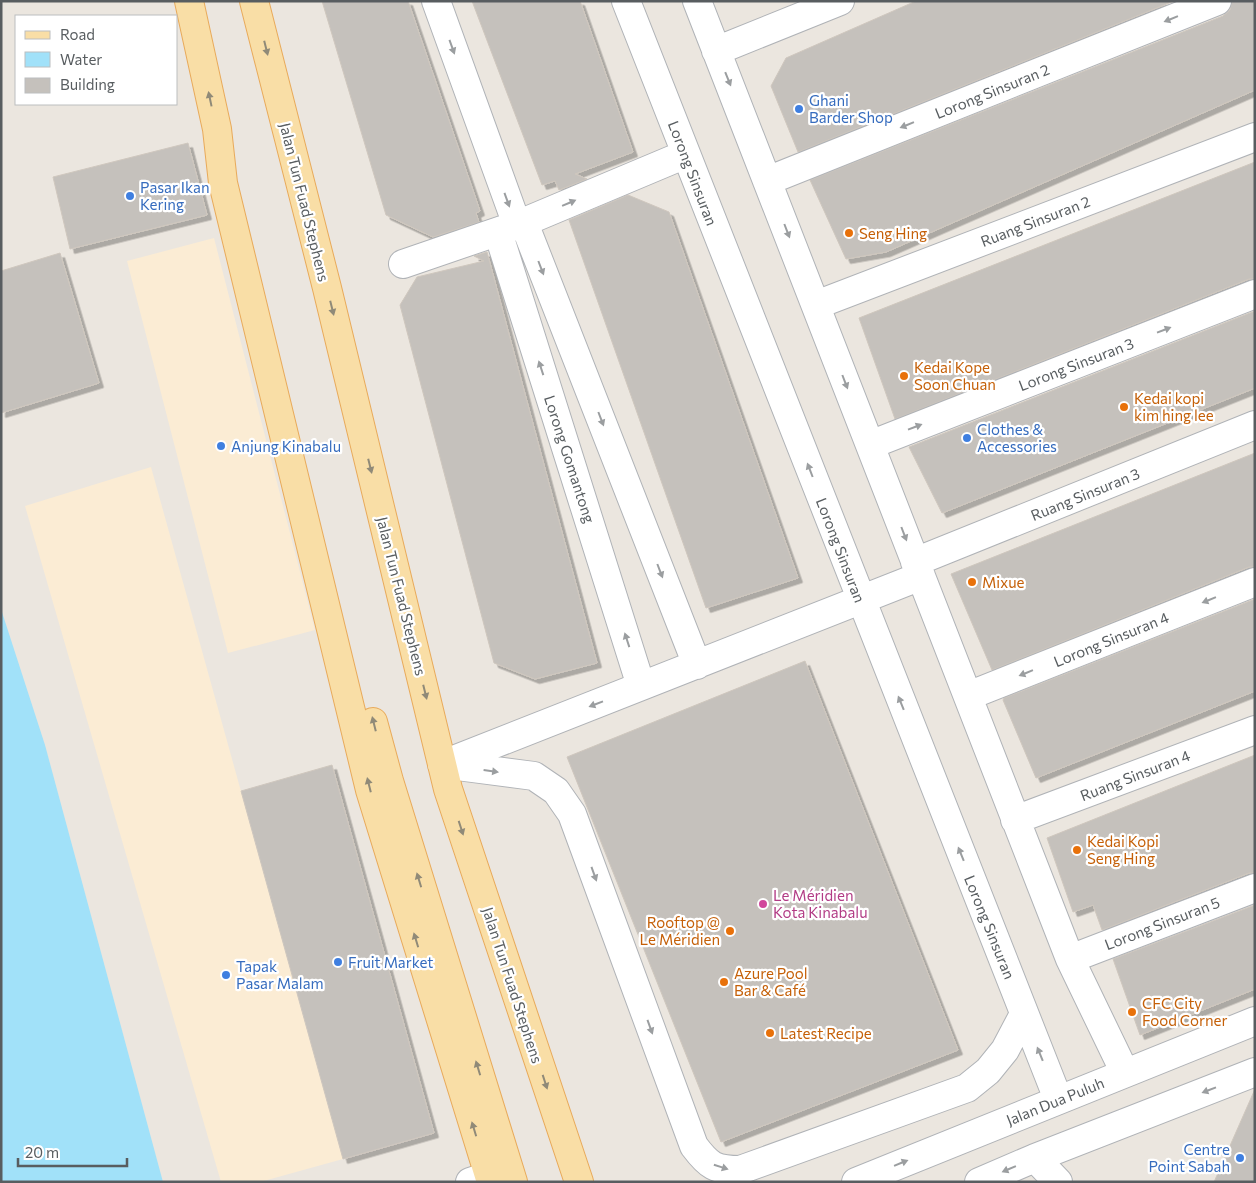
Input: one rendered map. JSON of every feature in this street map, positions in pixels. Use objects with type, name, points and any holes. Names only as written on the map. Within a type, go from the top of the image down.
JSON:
[{"type":"main road","points":[[189,1],[217,129],[223,183],[370,790],[490,1180]]},
{"type":"main road","name":"Jalan Tun Fuad Stephens","points":[[254,1],[327,288],[448,789],[579,1182]]},
{"type":"street","points":[[436,1],[513,227],[697,665]]},
{"type":"street","name":"Lorong Sinsuran","points":[[626,1],[860,600],[1058,1099]]},
{"type":"street","points":[[697,1],[1070,959],[1125,1073]]},
{"type":"street","points":[[716,51],[840,1]]},
{"type":"street","name":"Lorong Sinsuran 2","points":[[767,181],[1217,1]]},
{"type":"street","name":"Ruang Sinsuran 2","points":[[816,305],[1255,137]]},
{"type":"street","points":[[403,264],[513,227],[686,154]]},
{"type":"street","name":"Lorong Gomantong","points":[[513,227],[642,686]]},
{"type":"street","name":"Lorong Sinsuran 3","points":[[870,445],[1255,294]]},
{"type":"street","name":"Ruang Sinsuran 3","points":[[442,764],[860,600],[918,569],[1255,425]]},
{"type":"street","name":"Lorong Sinsuran 4","points":[[968,696],[1255,582]]},
{"type":"street","name":"Ruang Sinsuran 4","points":[[1015,820],[1255,730]]},
{"type":"street","points":[[442,764],[534,776],[556,792],[567,806],[572,814],[694,1146],[705,1161],[723,1170],[740,1170],[967,1088],[988,1071],[1004,1050],[1024,1014]]},
{"type":"street","name":"Lorong Sinsuran 5","points":[[1070,959],[1255,888]]},
{"type":"street","name":"Jalan Dua Puluh","points":[[856,1182],[1255,1021]]},
{"type":"street","points":[[979,1182],[1035,1158],[1255,1072]]},
{"type":"street","points":[[1035,1158],[1058,1182]]},
{"type":"shaded area","name":"Anjung Kinabalu","points":[[214,238],[315,630],[228,653],[127,261]]},
{"type":"shaded area","name":"Tapak Pasar Malam","points":[[151,467],[343,1159],[260,1182],[221,1182],[25,506]]},
{"type":"water","points":[[1,609],[45,745],[163,1182],[1,1182]]},
{"type":"building","points":[[322,1],[408,1],[480,211],[476,213],[479,222],[433,237],[386,215]]},
{"type":"building","points":[[472,1],[580,1],[633,152],[575,174],[587,179],[559,190],[555,181],[542,185]]},
{"type":"building","points":[[916,1],[1174,1],[798,152],[771,86],[786,58]]},
{"type":"building","points":[[1232,1],[1255,1],[1255,90],[886,252],[846,259],[810,180],[1223,16],[1230,10]]},
{"type":"building","name":"Pasar Ikan Kering","points":[[188,143],[207,215],[70,249],[53,177]]},
{"type":"building","points":[[1255,162],[1255,279],[1249,279],[895,419],[859,318]]},
{"type":"building","points":[[628,195],[669,212],[798,578],[706,608],[569,220]]},
{"type":"building","points":[[487,252],[597,663],[535,679],[494,663],[400,305],[417,277],[484,261],[474,256]]},
{"type":"building","points":[[60,253],[99,383],[1,413],[1,271]]},
{"type":"building","points":[[1255,311],[1255,388],[942,513],[909,447]]},
{"type":"building","points":[[1255,453],[1255,567],[1249,567],[992,670],[951,574]]},
{"type":"building","points":[[1255,599],[1255,691],[1036,778],[1003,700],[1004,698]]},
{"type":"building","name":"Le Méridien Kota Kinabalu","points":[[805,661],[958,1050],[721,1142],[567,757]]},
{"type":"building","points":[[1255,755],[1255,873],[1249,873],[1102,930],[1093,905],[1073,912],[1047,838]]},
{"type":"building","name":"Fruit Market","points":[[332,765],[434,1133],[343,1159],[241,791]]},
{"type":"building","points":[[1255,905],[1255,989],[1140,1035],[1113,959]]},
{"type":"building","name":"Centre Point Sabah","points":[[1255,1089],[1255,1182],[1214,1182]]},
{"type":"place","name":"Ghani Barder Shop","points":[[799,109]]},
{"type":"place","name":"Pasar Ikan Kering","points":[[130,196]]},
{"type":"place","name":"Seng Hing","points":[[849,233]]},
{"type":"place","name":"Kedai Kope Soon Chuan","points":[[904,376]]},
{"type":"place","name":"Kedai kopi kim hing lee","points":[[1124,407]]},
{"type":"place","name":"Clothes & Accessories","points":[[967,438]]},
{"type":"place","name":"Anjung Kinabalu","points":[[221,446]]},
{"type":"place","name":"Mixue","points":[[972,582]]},
{"type":"place","name":"Kedai Kopi Seng Hing","points":[[1077,850]]},
{"type":"place","name":"Le Méridien Kota Kinabalu","points":[[763,904]]},
{"type":"place","name":"Rooftop @ Le Méridien","points":[[730,931]]},
{"type":"place","name":"Fruit Market","points":[[338,962]]},
{"type":"place","name":"Tapak Pasar Malam","points":[[226,975]]},
{"type":"place","name":"Azure Pool Bar & Café","points":[[724,982]]},
{"type":"place","name":"CFC City Food Corner","points":[[1132,1012]]},
{"type":"place","name":"Latest Recipe","points":[[770,1033]]},
{"type":"place","name":"Centre Point Sabah","points":[[1240,1158]]}]
